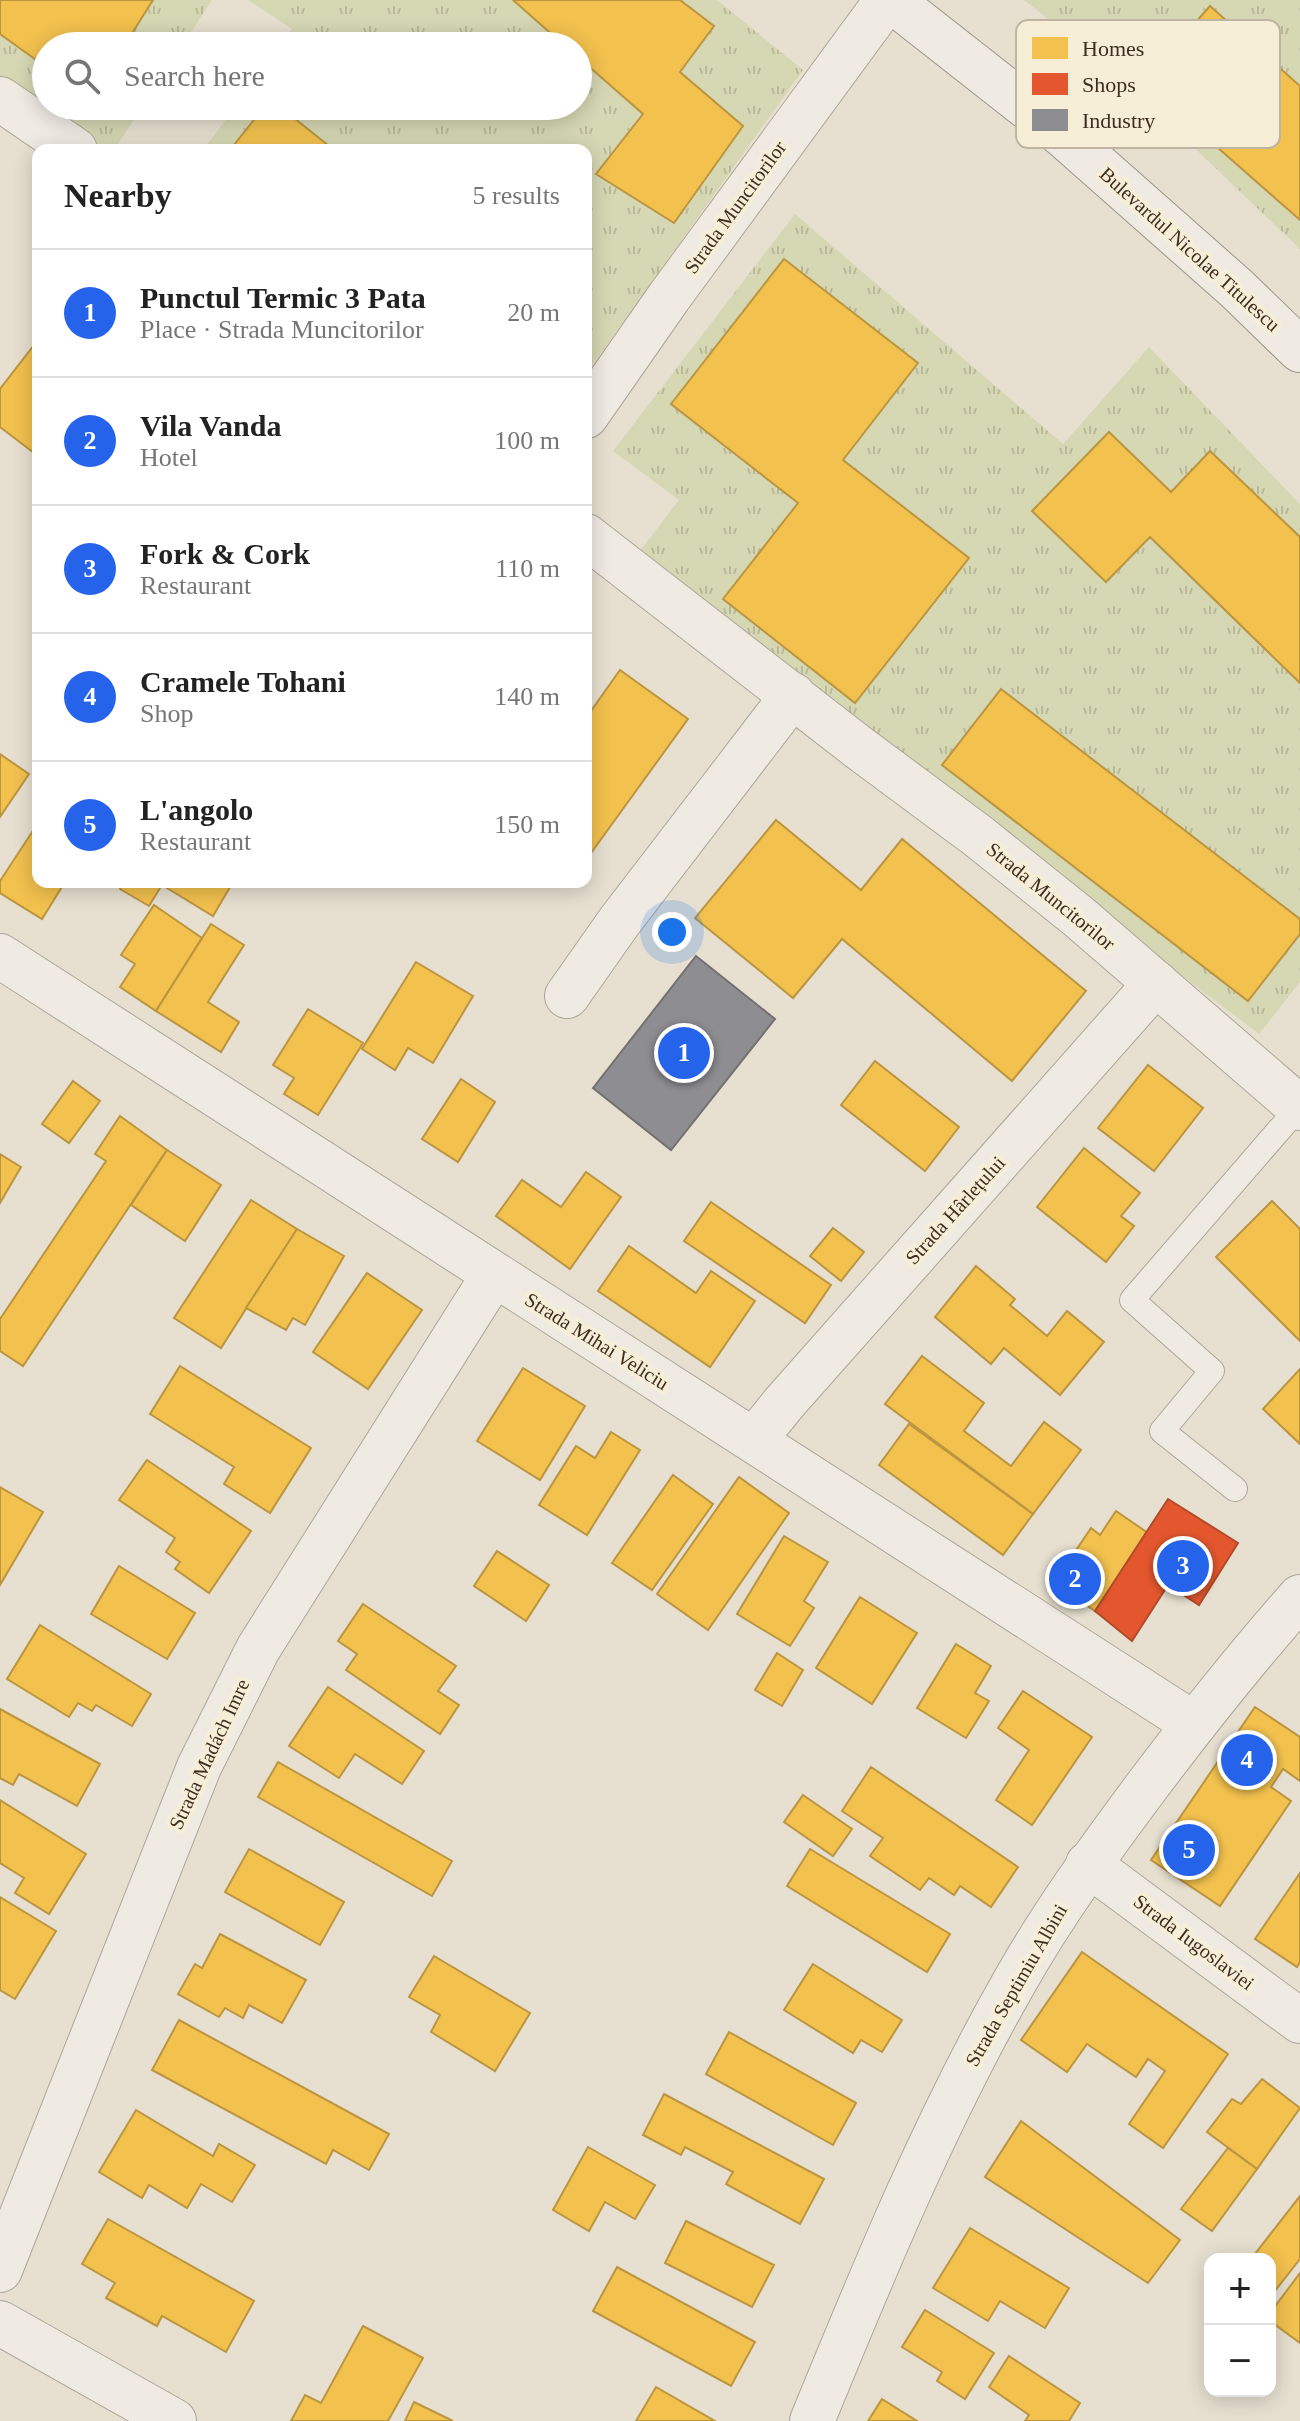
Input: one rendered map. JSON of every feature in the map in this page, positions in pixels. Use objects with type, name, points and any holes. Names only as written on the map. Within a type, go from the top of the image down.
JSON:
[{"type":"street","name":"Strada Muncitorilor","points":[[592,407],[669,297],[889,0]]},
{"type":"street","name":"Bulevardul Nicolae Titulescu","points":[[889,0],[1016,99]]},
{"type":"street","points":[[0,99],[66,144]]},
{"type":"street","name":"Bulevardul Nicolae Titulescu","points":[[1078,148],[1236,288],[1300,350]]},
{"type":"street","name":"Strada Muncitorilor","points":[[592,541],[978,836],[1156,983],[1299,1107]]},
{"type":"street","points":[[567,996],[619,922],[793,695]]},
{"type":"street","name":"Strada Mihai Veliciu","points":[[0,956],[493,1276],[755,1439],[1194,1724]]},
{"type":"street","name":"Strada Hârlețului","points":[[755,1439],[1156,983]]},
{"type":"street","name":"Strada Madách Imre","points":[[0,2270],[199,1767],[258,1649],[493,1276]]},
{"type":"street","name":"Strada Septimiu Albini","points":[[812,2421],[895,2223],[949,2105],[1015,1981],[1088,1864],[1194,1724],[1300,1597]]},
{"type":"street","name":"Strada Iugoslaviei","points":[[1088,1864],[1300,2021]]},
{"type":"street","points":[[0,2323],[174,2421]]},
{"type":"lane","points":[[1235,1489],[1162,1431],[1212,1371],[1132,1300],[1299,1107]]},
{"type":"green space","points":[[153,0],[212,0],[191,32],[133,32]]},
{"type":"green space","points":[[248,0],[513,0],[549,32],[290,32],[292,29]]},
{"type":"green space","points":[[680,0],[717,0],[803,70],[592,366],[592,144],[326,144],[296,120],[592,120],[592,69],[643,114],[596,174],[674,223],[743,126],[680,72],[713,26]]},
{"type":"green space","points":[[1024,0],[1300,0],[1300,86],[1280,68],[1280,20],[1226,20],[1210,6],[1198,20],[1049,20]]},
{"type":"green space","points":[[0,34],[32,57],[32,99],[0,77]]},
{"type":"green space","points":[[61,120],[134,120],[118,144],[95,144]]},
{"type":"green space","points":[[226,120],[254,120],[235,144],[208,144]]},
{"type":"green space","points":[[1194,148],[1219,148],[1300,220],[1300,249]]},
{"type":"green space","points":[[795,214],[1063,444],[1149,347],[1300,504],[1300,537],[1211,451],[1171,492],[1109,432],[1033,511],[1106,582],[1150,537],[1300,683],[1300,919],[1001,689],[943,765],[1248,1001],[1300,934],[1300,982],[1259,1034],[633,560],[679,500],[613,451]],"holes":[[[784,259],[918,363],[843,460],[968,558],[856,702],[723,599],[798,503],[671,404]]]},
{"type":"building: Homes","points":[[0,0],[153,0],[133,32],[32,32],[32,57],[0,34]]},
{"type":"building: Homes","points":[[513,0],[680,0],[714,26],[680,72],[743,126],[674,223],[596,174],[643,114],[592,69],[592,32],[549,32]]},
{"type":"building: Homes","points":[[1210,6],[1226,20],[1198,20]]},
{"type":"building: Homes","points":[[1280,68],[1300,86],[1300,220],[1218,148],[1280,148]]},
{"type":"building: Homes","points":[[254,120],[296,120],[326,144],[235,144]]},
{"type":"building: Homes","points":[[784,259],[918,363],[843,460],[969,558],[855,703],[723,599],[798,503],[671,404]]},
{"type":"building: Homes","points":[[32,348],[32,451],[0,427],[0,389]]},
{"type":"building: Homes","points":[[1109,432],[1171,492],[1210,451],[1300,537],[1300,683],[1150,537],[1106,582],[1032,511]]},
{"type":"building: Homes","points":[[620,670],[688,719],[592,852],[592,710]]},
{"type":"building: Homes","points":[[1001,689],[1300,919],[1300,934],[1248,1001],[942,765]]},
{"type":"building: Homes","points":[[0,754],[29,774],[0,817]]},
{"type":"building: Homes","points":[[776,820],[861,890],[902,839],[1086,991],[1012,1081],[842,939],[793,998],[695,918]]},
{"type":"building: Homes","points":[[32,832],[32,888],[61,888],[42,919],[0,893],[0,881]]},
{"type":"building: Homes","points":[[121,888],[160,888],[149,906]]},
{"type":"building: Homes","points":[[167,888],[229,888],[213,916]]},
{"type":"building: Homes","points":[[154,905],[202,938],[156,1011],[120,987],[135,964],[121,955]]},
{"type":"building: Homes","points":[[211,924],[244,945],[208,1002],[239,1022],[221,1052],[156,1011]]},
{"type":"building: Homes","points":[[416,962],[473,996],[433,1063],[408,1048],[395,1070],[362,1049]]},
{"type":"building: Homes","points":[[308,1009],[363,1043],[318,1115],[284,1094],[294,1078],[273,1065]]},
{"type":"building: Homes","points":[[875,1061],[959,1127],[925,1171],[841,1105]]},
{"type":"building: Homes","points":[[1148,1065],[1203,1108],[1154,1171],[1098,1128]]},
{"type":"building: Homes","points":[[461,1079],[495,1102],[458,1162],[422,1139]]},
{"type":"building: Homes","points":[[73,1081],[100,1101],[69,1143],[42,1124]]},
{"type":"building: Homes","points":[[120,1116],[167,1150],[23,1366],[0,1351],[0,1319],[106,1161],[95,1154]]},
{"type":"building: Homes","points":[[1084,1148],[1140,1193],[1121,1216],[1134,1226],[1106,1262],[1037,1207]]},
{"type":"building: Homes","points":[[167,1150],[221,1185],[185,1241],[131,1205]]},
{"type":"building: Homes","points":[[0,1154],[21,1167],[0,1203]]},
{"type":"building: Homes","points":[[586,1172],[621,1197],[570,1269],[496,1216],[522,1180],[561,1207]]},
{"type":"building: Homes","points":[[251,1200],[297,1229],[221,1348],[174,1318]]},
{"type":"building: Homes","points":[[1272,1201],[1300,1229],[1300,1341],[1216,1257]]},
{"type":"building: Homes","points":[[711,1202],[831,1285],[805,1323],[684,1241]]},
{"type":"building: Homes","points":[[833,1228],[864,1252],[841,1281],[810,1256]]},
{"type":"building: Homes","points":[[297,1229],[344,1256],[305,1325],[293,1318],[286,1330],[246,1308]]},
{"type":"building: Homes","points":[[629,1246],[696,1293],[711,1271],[755,1301],[710,1367],[598,1291]]},
{"type":"building: Homes","points":[[976,1266],[1015,1299],[1010,1305],[1047,1336],[1067,1311],[1104,1342],[1060,1395],[1004,1348],[991,1364],[935,1317]]},
{"type":"building: Homes","points":[[367,1273],[422,1310],[368,1389],[313,1352]]},
{"type":"building: Homes","points":[[922,1356],[984,1403],[964,1431],[1011,1466],[1044,1422],[1081,1450],[1033,1514],[885,1404]]},
{"type":"building: Homes","points":[[180,1366],[311,1448],[270,1513],[224,1484],[234,1467],[150,1414]]},
{"type":"building: Homes","points":[[523,1368],[585,1406],[540,1480],[477,1441]]},
{"type":"building: Homes","points":[[1300,1369],[1300,1444],[1263,1409]]},
{"type":"building: Homes","points":[[909,1424],[1033,1514],[1003,1555],[879,1465]]},
{"type":"building: Homes","points":[[611,1432],[640,1450],[587,1535],[539,1505],[576,1446],[595,1458]]},
{"type":"building: Homes","points":[[147,1460],[251,1531],[209,1593],[175,1569],[180,1562],[166,1552],[175,1538],[119,1500]]},
{"type":"building: Homes","points":[[673,1475],[713,1504],[652,1590],[612,1563]]},
{"type":"building: Homes","points":[[739,1477],[789,1513],[708,1630],[657,1594]]},
{"type":"building: Homes","points":[[0,1487],[43,1512],[0,1585]]},
{"type":"building: Homes","points":[[1116,1511],[1148,1533],[1095,1611],[1054,1583],[1091,1528],[1100,1535]]},
{"type":"building: Homes","points":[[784,1536],[828,1562],[804,1601],[814,1608],[790,1646],[737,1614]]},
{"type":"building: Homes","points":[[497,1551],[549,1585],[526,1621],[474,1586]]},
{"type":"building: Homes","points":[[119,1566],[195,1613],[167,1659],[91,1614]]},
{"type":"building: Homes","points":[[860,1597],[917,1633],[872,1704],[816,1668]]},
{"type":"building: Homes","points":[[363,1604],[456,1666],[438,1691],[459,1705],[440,1734],[346,1670],[357,1654],[338,1641]]},
{"type":"building: Homes","points":[[40,1625],[151,1694],[132,1726],[96,1705],[92,1711],[78,1703],[69,1717],[7,1679]]},
{"type":"building: Homes","points":[[956,1644],[991,1666],[975,1693],[989,1701],[966,1738],[917,1708]]},
{"type":"building: Homes","points":[[777,1653],[803,1670],[782,1706],[755,1690]]},
{"type":"building: Homes","points":[[328,1687],[424,1751],[402,1784],[355,1754],[339,1778],[289,1746]]},
{"type":"building: Homes","points":[[1023,1691],[1092,1737],[1032,1825],[996,1800],[1029,1750],[998,1728]]},
{"type":"building: Homes","points":[[1255,1707],[1300,1737],[1300,1781],[1283,1769],[1271,1787],[1291,1801],[1220,1906],[1151,1860]]},
{"type":"building: Homes","points":[[0,1709],[100,1764],[77,1806],[19,1774],[13,1785],[0,1778]]},
{"type":"building: Homes","points":[[278,1762],[452,1861],[432,1896],[258,1797]]},
{"type":"building: Homes","points":[[871,1767],[1018,1867],[991,1907],[960,1886],[954,1895],[929,1878],[920,1890],[870,1856],[883,1838],[842,1811]]},
{"type":"building: Homes","points":[[803,1795],[852,1829],[833,1856],[784,1822]]},
{"type":"building: Homes","points":[[0,1800],[86,1854],[49,1914],[15,1893],[24,1878],[0,1863]]},
{"type":"building: Homes","points":[[249,1849],[344,1902],[320,1945],[225,1892]]},
{"type":"building: Homes","points":[[810,1849],[950,1934],[927,1972],[787,1886]]},
{"type":"building: Homes","points":[[1300,1873],[1300,1962],[1297,1967],[1255,1939]]},
{"type":"building: Homes","points":[[0,1897],[56,1931],[15,1999],[0,1990]]},
{"type":"building: Homes","points":[[220,1934],[306,1980],[282,2023],[249,2005],[243,2018],[225,2008],[219,2017],[178,1994],[195,1964],[202,1968]]},
{"type":"building: Homes","points":[[1082,1952],[1228,2054],[1163,2148],[1129,2124],[1165,2071],[1148,2059],[1136,2077],[1087,2044],[1067,2072],[1021,2040]]},
{"type":"building: Homes","points":[[434,1956],[530,2013],[495,2071],[431,2032],[440,2015],[409,1997]]},
{"type":"building: Homes","points":[[813,1964],[902,2020],[882,2052],[861,2040],[853,2053],[784,2010]]},
{"type":"building: Homes","points":[[179,2020],[389,2134],[369,2170],[333,2150],[326,2164],[152,2070]]},
{"type":"building: Homes","points":[[729,2032],[856,2103],[833,2145],[706,2074]]},
{"type":"building: Homes","points":[[1262,2079],[1300,2108],[1257,2169],[1207,2132],[1232,2099],[1241,2104]]},
{"type":"building: Homes","points":[[664,2094],[824,2179],[800,2224],[726,2184],[733,2172],[685,2147],[681,2155],[643,2135]]},
{"type":"building: Homes","points":[[136,2110],[213,2156],[219,2144],[255,2165],[232,2202],[201,2184],[187,2208],[149,2185],[142,2198],[99,2172]]},
{"type":"building: Homes","points":[[1021,2121],[1180,2240],[1148,2283],[985,2177]]},
{"type":"building: Homes","points":[[588,2147],[655,2185],[635,2219],[605,2202],[589,2231],[553,2210]]},
{"type":"building: Homes","points":[[1228,2148],[1257,2169],[1212,2231],[1181,2209]]},
{"type":"building: Homes","points":[[1300,2196],[1300,2259],[1276,2290],[1276,2253],[1256,2253]]},
{"type":"building: Homes","points":[[108,2219],[254,2301],[226,2352],[162,2316],[157,2326],[106,2298],[115,2283],[82,2264]]},
{"type":"building: Homes","points":[[686,2221],[774,2265],[752,2307],[665,2263]]},
{"type":"building: Homes","points":[[970,2228],[1069,2288],[1045,2328],[1000,2301],[988,2321],[933,2288]]},
{"type":"building: Homes","points":[[617,2267],[755,2342],[731,2386],[593,2311]]},
{"type":"building: Homes","points":[[1300,2273],[1300,2343],[1276,2325],[1276,2305]]},
{"type":"building: Homes","points":[[925,2310],[994,2353],[965,2399],[937,2381],[942,2372],[902,2347]]},
{"type":"building: Homes","points":[[363,2326],[423,2358],[388,2421],[291,2421],[305,2395],[321,2403]]},
{"type":"building: Homes","points":[[1009,2356],[1080,2403],[1069,2421],[1025,2421],[1029,2415],[989,2387]]},
{"type":"building: Homes","points":[[656,2387],[715,2421],[636,2421]]},
{"type":"building: Homes","points":[[882,2399],[917,2421],[868,2421]]},
{"type":"building: Homes","points":[[414,2402],[453,2421],[405,2421]]},
{"type":"building: Shops","points":[[1168,1499],[1238,1543],[1199,1605],[1168,1585],[1132,1641],[1095,1611]]},
{"type":"building: Industry","points":[[696,956],[775,1019],[671,1150],[593,1088]]},
{"type":"place","name":"Punctul Termic 3 Pata","points":[[684,1053]]},
{"type":"place","name":"Fork & Cork","points":[[1183,1566]]},
{"type":"place","name":"Vila Vanda","points":[[1075,1579]]},
{"type":"place","name":"Cramele Tohani","points":[[1247,1760]]},
{"type":"place","name":"L'angolo","points":[[1189,1850]]}]
